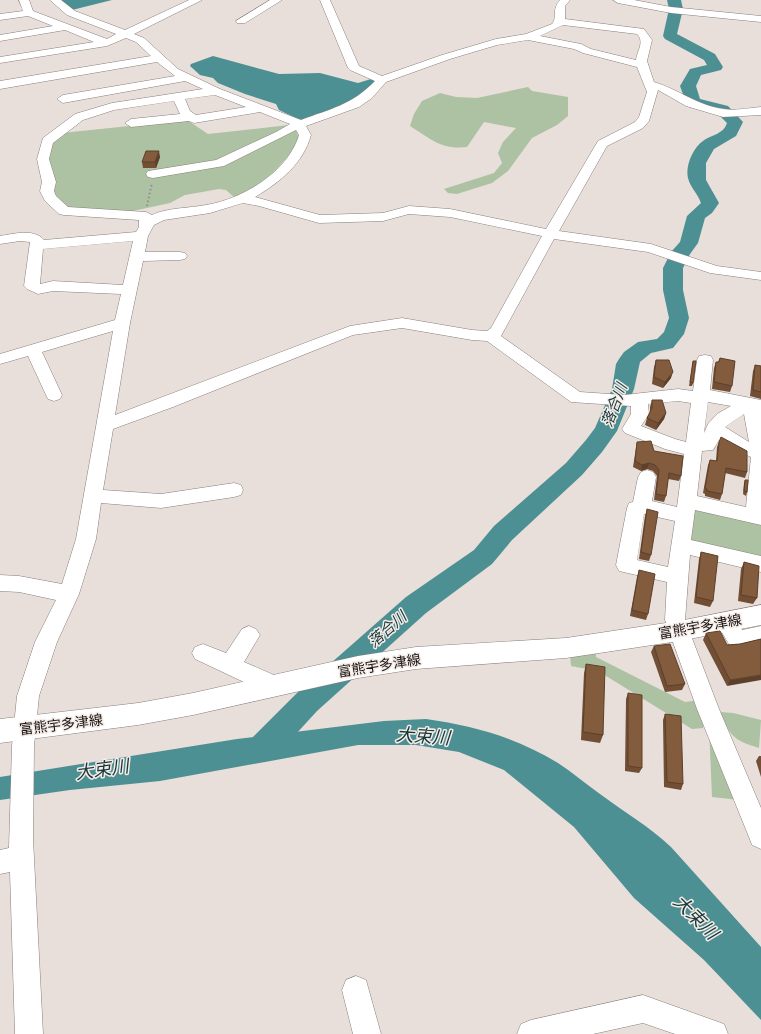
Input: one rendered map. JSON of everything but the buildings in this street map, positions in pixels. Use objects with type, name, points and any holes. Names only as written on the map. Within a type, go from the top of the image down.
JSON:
[{"type":"main road","name":"富熊宇多津線","points":[[16,735],[193,704],[358,666],[416,658],[566,648],[761,615]]},
{"type":"street","points":[[24,0],[29,13]]},
{"type":"street","points":[[37,245],[143,231],[153,219],[160,216],[210,209],[242,199],[278,176],[298,154],[305,142],[305,135],[299,124],[283,115],[216,90],[187,77],[167,66],[140,40],[71,13],[56,0]]},
{"type":"street","points":[[0,60],[107,43],[127,34],[182,3],[197,0]]},
{"type":"street","points":[[241,21],[277,0]]},
{"type":"street","points":[[327,0],[354,68],[382,80]]},
{"type":"street","points":[[560,22],[559,8],[565,0]]},
{"type":"street","points":[[618,0],[686,12],[761,19]]},
{"type":"street","points":[[0,17],[29,13],[107,43],[121,51],[132,62]]},
{"type":"street","points":[[153,174],[219,164],[299,124],[355,104],[368,95],[382,80],[482,46],[528,37],[560,22],[640,31],[646,36],[647,40],[641,65],[653,92],[645,118],[640,125],[602,144],[550,234],[497,331],[491,336]]},
{"type":"street","points":[[0,38],[66,28]]},
{"type":"street","points":[[528,37],[577,46],[587,52],[641,65]]},
{"type":"street","points":[[0,85],[159,58]]},
{"type":"street","points":[[63,99],[187,77]]},
{"type":"street","points":[[650,84],[663,88],[690,103],[726,113],[761,111]]},
{"type":"street","points":[[29,1034],[14,853],[16,735],[46,642],[69,594],[86,539],[122,323],[146,216],[107,215],[64,211],[50,198],[47,191],[48,182],[43,159],[46,143],[79,117],[112,107],[216,90]]},
{"type":"street","points":[[178,97],[185,114],[194,119],[262,108]]},
{"type":"street","points":[[131,123],[190,117]]},
{"type":"street","points":[[242,199],[261,202],[319,219],[383,217],[408,210],[420,210],[484,219],[499,225],[550,234],[651,248],[715,270],[761,276]]},
{"type":"street","points":[[0,240],[33,237],[37,241],[32,286],[38,289],[53,286],[129,290]]},
{"type":"street","points":[[136,257],[180,256]]},
{"type":"street","points":[[0,359],[122,323]]},
{"type":"street","points":[[105,425],[166,403],[350,330],[402,323],[472,335],[491,336],[565,391],[577,398],[625,401],[666,396],[700,396],[756,405]]},
{"type":"street","points":[[33,350],[54,395]]},
{"type":"street","points":[[705,360],[677,578],[675,613],[679,630],[708,709],[761,837]]},
{"type":"street","points":[[625,401],[640,414],[631,429],[671,445],[694,446],[708,446],[714,428],[721,419],[727,415],[756,405]]},
{"type":"street","points":[[647,477],[642,506],[686,508],[759,517],[755,505],[760,454],[756,405]]},
{"type":"street","points":[[714,428],[738,444],[760,454]]},
{"type":"street","points":[[94,496],[160,501],[234,490]]},
{"type":"street","points":[[636,508],[626,565],[677,578]]},
{"type":"street","points":[[681,545],[761,564]]},
{"type":"street","points":[[0,583],[19,584],[69,594]]},
{"type":"street","points":[[726,622],[737,640],[761,635]]},
{"type":"street","points":[[230,665],[248,635]]},
{"type":"street","points":[[203,652],[275,686]]},
{"type":"street","points":[[356,990],[367,1034]]},
{"type":"street","points":[[531,1034],[643,1009],[714,1034]]},
{"type":"path","points":[[147,208],[150,190]]},
{"type":"green space","points":[[528,87],[532,91],[568,97],[568,116],[557,125],[532,138],[508,171],[492,183],[457,194],[448,193],[444,189],[494,173],[502,163],[498,153],[503,142],[516,128],[484,122],[467,147],[450,147],[443,145],[430,139],[410,126],[414,114],[422,101],[440,93],[456,97],[477,98]]},
{"type":"green space","points":[[187,120],[208,134],[289,125],[296,130],[300,141],[272,174],[255,187],[235,198],[226,190],[219,189],[185,195],[170,203],[133,211],[66,210],[53,199],[46,159],[48,143],[62,133]]},
{"type":"green space","points":[[693,508],[761,521],[761,559],[690,541]]},
{"type":"green space","points":[[596,652],[596,657],[685,702],[700,700],[705,720],[703,728],[692,729],[598,671],[571,666],[570,654]]},
{"type":"green space","points":[[720,712],[733,713],[761,720],[759,748],[743,742],[734,736],[727,727]]},
{"type":"green space","points":[[709,727],[739,800],[712,797]]},
{"type":"water","points":[[60,0],[112,0],[72,10]]},
{"type":"water","points":[[213,56],[279,74],[320,73],[358,83],[371,79],[375,81],[363,95],[324,113],[300,120],[279,110],[276,104],[218,83],[213,78],[200,75],[190,66],[191,64]]},
{"type":"water","name":"大束川","points":[[426,719],[478,729],[510,739],[542,754],[558,763],[663,839],[761,947],[761,1020],[704,960],[634,898],[574,827],[504,770],[459,752],[416,745],[358,745],[160,781],[70,790],[0,800],[0,777],[237,739],[384,721]]},
{"type":"waterway","name":"落合川","points":[[263,748],[307,702],[361,653],[416,605],[483,557],[503,533],[574,469],[605,431],[623,389],[627,364],[632,357],[645,347],[666,343],[674,334],[679,318],[673,290],[673,268],[681,252],[689,243],[696,216],[706,209],[710,203],[697,180],[696,172],[698,163],[705,148],[712,142],[728,135],[731,132],[735,122],[722,109],[693,102],[688,86],[695,72],[716,67],[710,57],[670,36],[676,9],[674,0]]}]
